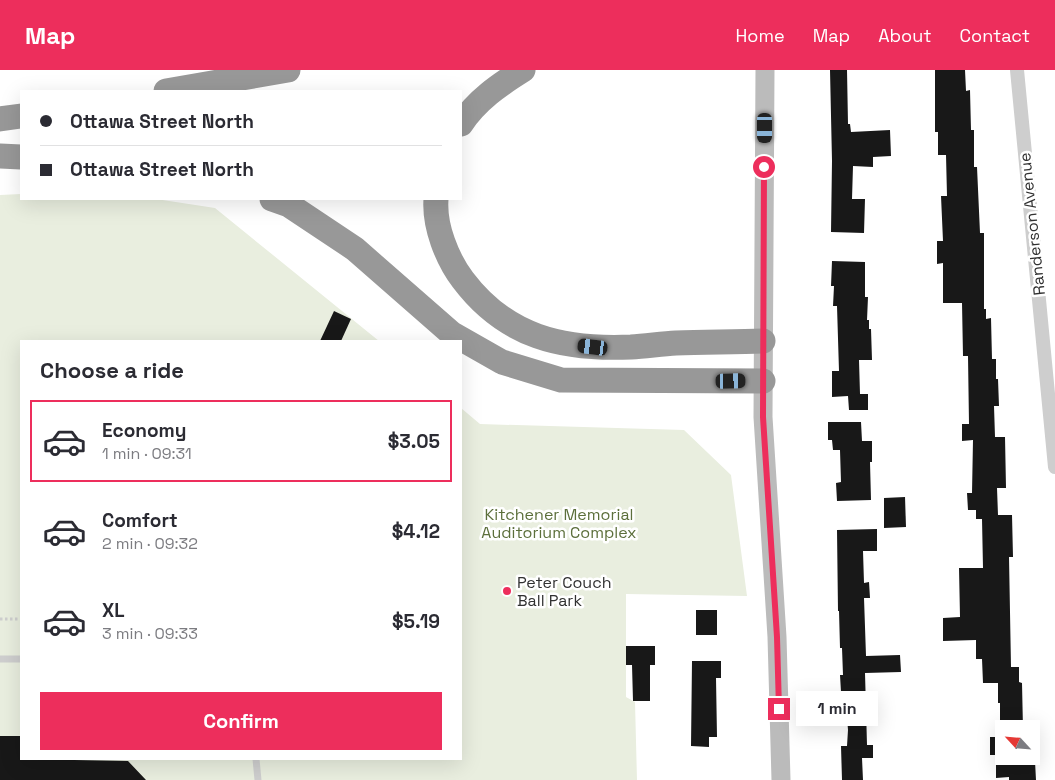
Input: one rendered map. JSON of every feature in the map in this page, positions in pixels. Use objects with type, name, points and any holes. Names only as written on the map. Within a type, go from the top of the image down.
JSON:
[{"type":"highway","points":[[172,90],[288,70]]},
{"type":"highway","points":[[462,123],[470,111],[491,91],[523,70]]},
{"type":"highway","points":[[0,119],[20,116]]},
{"type":"highway","points":[[0,156],[20,157]]},
{"type":"highway","points":[[275,200],[289,205],[355,249],[451,333],[502,362],[561,380],[763,381]]},
{"type":"highway","points":[[436,200],[439,229],[455,269],[475,297],[501,319],[529,334],[559,343],[593,347],[763,340]]},
{"type":"main road","points":[[765,70],[764,426],[777,637],[781,780]]},
{"type":"street","name":"Randerson Avenue","points":[[1017,70],[1055,467]]},
{"type":"lane","points":[[0,659],[20,659]]},
{"type":"lane","points":[[256,760],[258,780]]},
{"type":"path","points":[[0,619],[20,619]]},
{"type":"green space","name":"Kitchener Memorial Auditorium Complex","points":[[20,194],[20,200],[163,200],[215,208],[378,340],[20,340],[20,760],[462,760],[462,409],[480,424],[684,430],[731,475],[747,596],[626,594],[626,697],[635,702],[637,780],[0,780],[0,195]]},
{"type":"building","points":[[830,70],[847,70],[848,124],[850,124],[851,132],[890,130],[891,156],[873,157],[873,167],[853,166],[852,199],[865,199],[864,233],[831,232]]},
{"type":"building","points":[[935,70],[965,70],[966,91],[970,90],[971,130],[974,130],[974,167],[977,167],[980,233],[984,233],[984,309],[986,309],[986,319],[991,318],[992,359],[996,359],[996,379],[998,379],[999,406],[994,406],[995,437],[1005,437],[1006,488],[997,488],[998,515],[1012,515],[1013,557],[1009,557],[1011,667],[1019,667],[1019,682],[1022,683],[1023,720],[1000,720],[998,683],[983,683],[982,659],[976,659],[976,640],[943,641],[943,618],[960,617],[959,568],[983,568],[982,519],[976,519],[976,510],[968,510],[967,493],[972,493],[973,440],[962,441],[962,424],[969,424],[968,356],[963,356],[962,303],[943,303],[943,263],[937,264],[937,241],[943,241],[941,196],[947,196],[946,155],[938,155],[938,132],[935,132]]},
{"type":"building","points":[[832,261],[865,262],[865,297],[868,297],[867,320],[869,320],[869,329],[871,329],[872,360],[859,360],[860,394],[868,394],[868,410],[849,410],[848,396],[832,397],[832,371],[839,371],[837,306],[833,306],[834,286],[831,286]]},
{"type":"building","points":[[334,311],[351,319],[341,340],[320,340]]},
{"type":"building","points":[[828,422],[861,422],[862,441],[872,441],[872,462],[870,462],[871,500],[837,501],[836,483],[841,482],[840,450],[833,450],[832,440],[828,440]]},
{"type":"building","points":[[905,497],[906,527],[884,528],[884,498]]},
{"type":"building","points":[[877,529],[877,551],[863,551],[864,583],[869,582],[870,598],[864,598],[866,656],[900,655],[901,672],[865,673],[867,745],[873,745],[873,758],[862,758],[863,780],[842,780],[841,746],[847,746],[848,730],[845,691],[841,692],[840,675],[843,675],[838,611],[837,530]]},
{"type":"building","points":[[696,610],[717,610],[717,635],[696,635]]},
{"type":"building","points":[[626,646],[655,646],[655,665],[650,665],[650,701],[633,701],[632,665],[626,665]]},
{"type":"building","points":[[692,661],[721,661],[721,678],[716,678],[717,737],[709,737],[709,747],[691,746]]},
{"type":"building","points":[[0,736],[20,736],[20,760],[128,761],[146,780],[0,780]]},
{"type":"building","points":[[990,737],[995,737],[995,755],[990,755]]},
{"type":"building","points":[[996,765],[1035,765],[1036,780],[1009,780],[1009,777],[996,778]]},
{"type":"place","name":"Peter Couch Ball Park","points":[[507,591]]},
{"type":"route","points":[[764,167],[763,417],[777,637],[779,709]]}]
